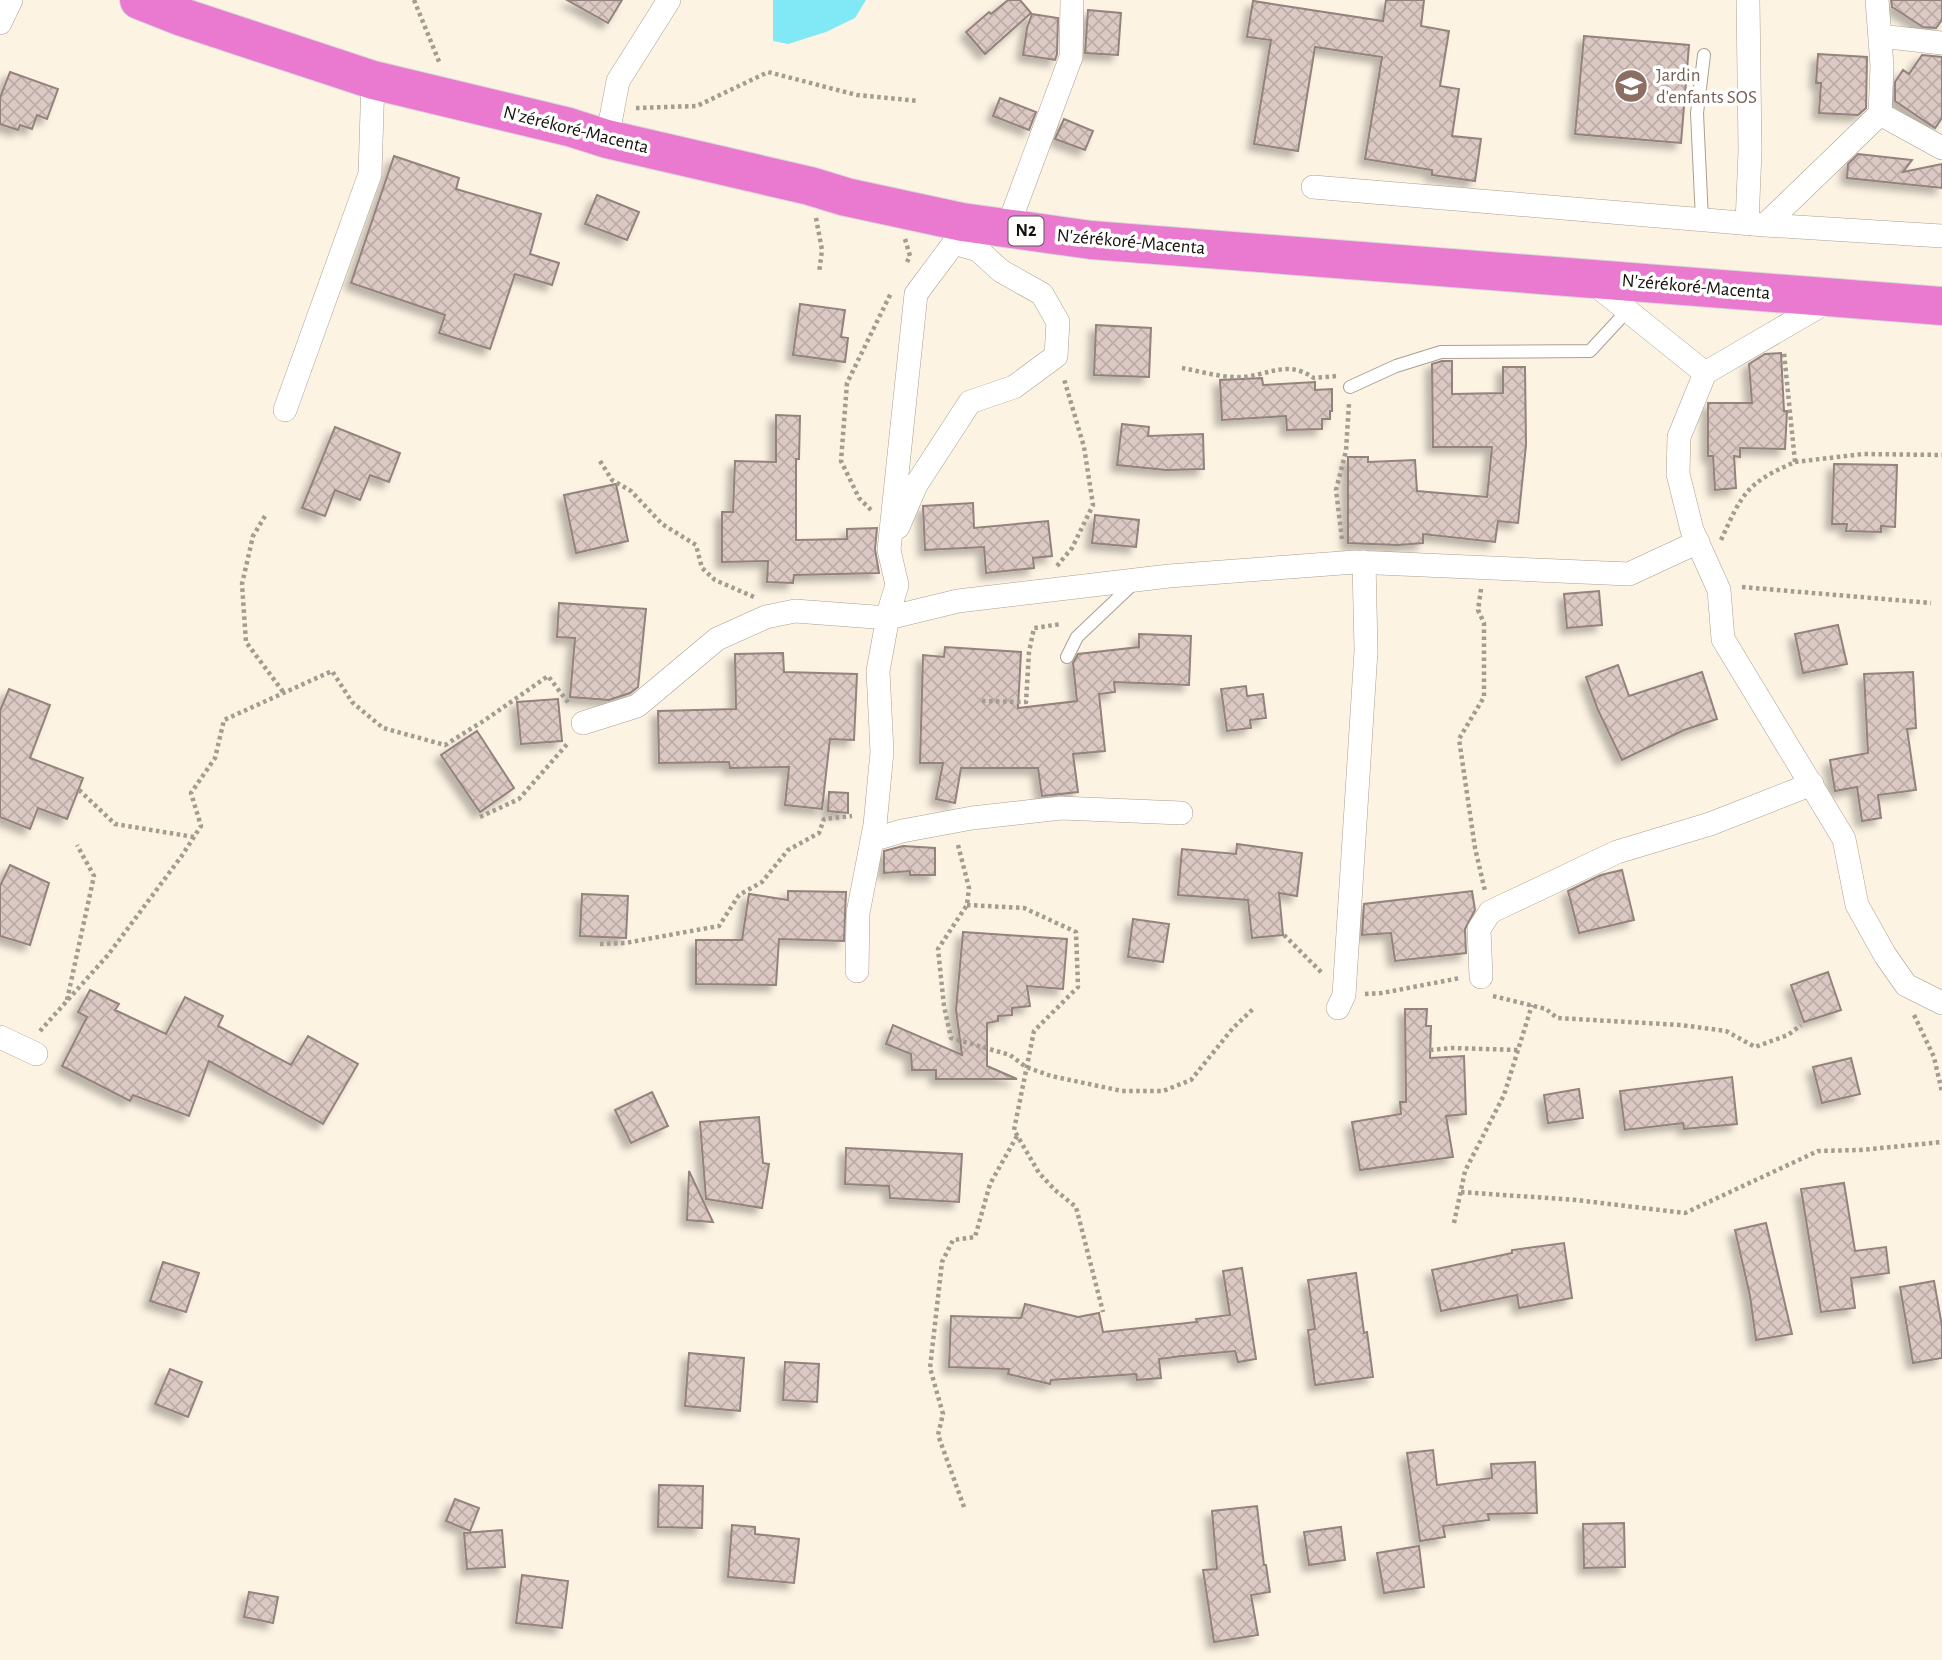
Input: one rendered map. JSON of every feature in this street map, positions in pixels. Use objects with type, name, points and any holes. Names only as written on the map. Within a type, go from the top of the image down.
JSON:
[{"type":"highway","name":"N'zérékoré-Macenta","points":[[139,0],[182,17],[373,80],[569,127],[610,124],[846,197],[894,208],[958,232],[1007,229],[1091,240],[1942,306]]},
{"type":"street","points":[[0,23],[12,0]]},
{"type":"street","points":[[610,124],[618,81],[669,0]]},
{"type":"street","points":[[1007,229],[1071,57],[1072,0]]},
{"type":"street","points":[[1748,0],[1750,152],[1756,224]]},
{"type":"street","points":[[1756,224],[1880,114],[1882,66],[1877,0]]},
{"type":"street","points":[[1880,36],[1942,43]]},
{"type":"street","points":[[285,410],[370,174],[373,80]]},
{"type":"street","points":[[1880,114],[1942,148]]},
{"type":"street","points":[[1313,187],[1702,220],[1942,236]]},
{"type":"street","points":[[857,971],[858,913],[872,840],[882,752],[878,671],[897,585],[888,550],[916,294],[958,232],[1001,271],[1042,294],[1058,322],[1056,356],[1014,387],[970,402],[916,485],[888,550]]},
{"type":"street","points":[[1586,278],[1704,373]]},
{"type":"street","points":[[1834,298],[1704,373],[1679,437],[1678,474],[1692,530],[1712,575],[1723,639],[1844,839],[1857,905],[1885,954],[1906,985],[1942,1003]]},
{"type":"street","points":[[584,722],[637,706],[717,639],[766,617],[795,611],[888,618],[958,601],[1138,580],[1364,562],[1629,574],[1698,541]]},
{"type":"street","points":[[1341,1002],[1366,651],[1364,562]]},
{"type":"street","points":[[1481,977],[1479,929],[1490,912],[1617,852],[1710,824],[1812,783]]},
{"type":"street","points":[[872,840],[902,831],[972,818],[1061,808],[1181,813]]},
{"type":"street","points":[[0,1037],[30,1051]]},
{"type":"lane","points":[[1702,220],[1697,113],[1704,55]]},
{"type":"lane","points":[[1350,387],[1396,366],[1441,352],[1590,351],[1627,311]]},
{"type":"lane","points":[[1067,657],[1077,637],[1138,580]]},
{"type":"path","points":[[414,0],[441,66],[430,94]]},
{"type":"path","points":[[610,124],[697,106],[768,72],[857,95],[919,100]]},
{"type":"path","points":[[810,186],[822,250],[818,274]]},
{"type":"path","points":[[894,208],[911,256],[904,268]]},
{"type":"path","points":[[878,517],[859,498],[841,461],[847,383],[894,287]]},
{"type":"path","points":[[1781,328],[1795,462]]},
{"type":"path","points":[[1033,593],[1072,548],[1093,505],[1084,447],[1056,356]]},
{"type":"path","points":[[1182,368],[1237,378],[1277,369],[1303,370],[1314,378],[1337,376],[1344,379],[1350,387],[1346,451],[1336,490],[1343,546],[1364,562]]},
{"type":"path","points":[[1931,603],[1712,575],[1741,498],[1766,474],[1795,462],[1863,454],[1942,454]]},
{"type":"path","points":[[600,461],[612,480],[631,491],[662,524],[696,545],[702,568],[715,580],[795,611]]},
{"type":"path","points":[[265,516],[253,536],[242,584],[246,642],[284,693]]},
{"type":"path","points":[[1485,567],[1478,610],[1484,623],[1484,696],[1459,739],[1475,848],[1490,912]]},
{"type":"path","points":[[982,701],[1026,702],[1029,652],[1034,628],[1061,624]]},
{"type":"path","points":[[30,1051],[67,1001],[108,955],[201,826],[191,793],[215,758],[224,720],[332,671],[352,702],[383,728],[444,745],[548,676],[584,722],[519,799],[480,817]]},
{"type":"path","points":[[79,790],[115,824],[194,837]]},
{"type":"path","points":[[600,944],[625,943],[719,926],[740,895],[762,882],[788,850],[819,833],[824,819],[876,813]]},
{"type":"path","points":[[948,842],[959,845],[969,888],[967,905],[937,949],[951,1038],[1010,1055],[1026,1067],[1051,1076],[1122,1091],[1163,1091],[1191,1080],[1233,1028],[1253,1009]]},
{"type":"path","points":[[67,1001],[94,876],[77,845]]},
{"type":"path","points":[[967,905],[1024,908],[1076,932],[1078,987],[1034,1031],[1014,1130],[1039,1173],[1076,1207],[1103,1312]]},
{"type":"path","points":[[1284,936],[1341,1002],[1473,975],[1481,977],[1493,996],[1546,1009],[1557,1018],[1681,1025],[1726,1031],[1755,1047],[1788,1035],[1801,1025]]},
{"type":"path","points":[[1454,1223],[1465,1171],[1504,1095],[1532,1005]]},
{"type":"path","points":[[1912,1012],[1934,1058],[1942,1092]]},
{"type":"path","points":[[1430,1050],[1518,1050]]},
{"type":"path","points":[[964,1507],[938,1435],[943,1414],[930,1368],[942,1262],[953,1240],[975,1237],[989,1184],[1017,1135]]},
{"type":"path","points":[[1461,1192],[1576,1200],[1685,1213],[1818,1151],[1861,1150],[1942,1142]]},
{"type":"water","points":[[773,0],[866,0],[855,18],[826,32],[788,44],[773,41]]},
{"type":"building","points":[[567,0],[622,0],[608,23]]},
{"type":"building","points":[[1008,0],[1020,0],[1031,13],[985,54],[966,32]]},
{"type":"building","points":[[1386,0],[1424,0],[1421,26],[1449,31],[1440,86],[1459,89],[1452,136],[1481,139],[1475,181],[1432,175],[1432,170],[1365,159],[1382,57],[1315,47],[1298,151],[1254,144],[1271,40],[1247,37],[1253,1],[1383,21]]},
{"type":"building","points":[[1891,0],[1942,0],[1942,20],[1936,28],[1923,27],[1892,7]]},
{"type":"building","points":[[1088,10],[1121,13],[1118,55],[1085,53]]},
{"type":"building","points":[[1032,14],[1058,18],[1055,60],[1023,55]]},
{"type":"building","points":[[1584,36],[1689,45],[1681,143],[1575,134]]},
{"type":"building","points":[[1818,54],[1867,57],[1866,108],[1858,115],[1819,113],[1821,83],[1816,83]]},
{"type":"building","points":[[1922,55],[1942,57],[1942,118],[1935,128],[1895,101],[1895,82],[1903,70],[1909,74]]},
{"type":"building","points":[[10,72],[58,89],[47,119],[37,115],[32,129],[20,125],[18,130],[0,124],[0,98]]},
{"type":"building","points":[[1000,98],[1036,112],[1029,130],[993,116]]},
{"type":"building","points":[[1064,119],[1093,131],[1085,150],[1055,139]]},
{"type":"building","points":[[1858,154],[1912,160],[1903,172],[1942,164],[1942,188],[1847,178],[1848,164]]},
{"type":"building","points":[[394,156],[459,178],[456,189],[541,214],[530,254],[559,263],[552,285],[515,274],[490,349],[439,333],[445,315],[351,283]]},
{"type":"building","points":[[597,195],[639,212],[627,240],[585,224]]},
{"type":"building","points":[[800,304],[845,310],[841,337],[848,338],[845,362],[793,355]]},
{"type":"building","points":[[1096,325],[1151,328],[1149,377],[1094,375]]},
{"type":"building","points":[[1781,353],[1784,411],[1787,411],[1785,449],[1740,448],[1740,457],[1734,456],[1736,488],[1715,490],[1713,456],[1708,456],[1708,403],[1752,403],[1749,364],[1765,354]]},
{"type":"building","points":[[1452,361],[1452,394],[1503,393],[1503,367],[1525,367],[1526,445],[1518,523],[1498,521],[1495,542],[1423,534],[1423,543],[1348,543],[1348,457],[1368,457],[1368,462],[1415,460],[1417,491],[1487,497],[1492,447],[1433,447],[1432,364]]},
{"type":"building","points":[[1262,378],[1263,385],[1315,382],[1315,390],[1332,389],[1330,419],[1322,419],[1322,429],[1287,430],[1286,416],[1222,420],[1220,380]]},
{"type":"building","points":[[776,415],[800,416],[799,459],[796,459],[796,540],[847,539],[847,529],[877,528],[875,549],[879,573],[794,575],[793,583],[767,582],[768,561],[722,562],[722,512],[733,512],[735,461],[776,462]]},
{"type":"building","points":[[1122,424],[1149,427],[1148,436],[1203,434],[1204,469],[1166,470],[1117,465]]},
{"type":"building","points":[[335,427],[400,453],[389,482],[370,475],[360,500],[335,490],[325,516],[302,508]]},
{"type":"building","points":[[1834,464],[1897,465],[1895,527],[1881,526],[1881,532],[1846,531],[1847,524],[1832,524]]},
{"type":"building","points":[[616,484],[628,541],[576,553],[564,495]]},
{"type":"building","points":[[973,503],[974,528],[1048,521],[1052,556],[1033,558],[1034,568],[986,573],[984,547],[925,550],[923,506]]},
{"type":"building","points":[[1095,515],[1139,520],[1136,547],[1092,543]]},
{"type":"building","points":[[1599,591],[1602,625],[1567,628],[1564,594]]},
{"type":"building","points":[[559,603],[646,609],[638,687],[630,693],[609,700],[570,697],[575,638],[557,637]]},
{"type":"building","points":[[1838,625],[1847,664],[1803,673],[1795,634]]},
{"type":"building","points":[[1139,634],[1191,636],[1189,685],[1114,682],[1115,692],[1099,694],[1105,751],[1073,754],[1078,792],[1042,796],[1038,768],[961,768],[955,803],[936,799],[943,763],[920,763],[923,655],[944,657],[945,647],[1021,652],[1018,708],[1077,701],[1073,663],[1078,654],[1139,647]]},
{"type":"building","points":[[783,653],[784,672],[857,674],[854,740],[830,739],[822,809],[785,805],[789,767],[730,768],[729,762],[659,763],[658,711],[736,709],[735,654]]},
{"type":"building","points":[[1618,665],[1629,696],[1702,672],[1717,719],[1684,730],[1622,760],[1598,710],[1586,677]]},
{"type":"building","points":[[1913,672],[1916,728],[1907,729],[1916,790],[1878,795],[1881,818],[1862,821],[1857,787],[1835,791],[1830,760],[1868,753],[1864,674]]},
{"type":"building","points":[[1246,686],[1247,696],[1263,694],[1266,718],[1250,720],[1251,728],[1227,731],[1221,689]]},
{"type":"building","points":[[9,689],[50,705],[30,758],[83,778],[67,819],[38,808],[30,829],[0,817],[0,711]]},
{"type":"building","points":[[558,699],[562,741],[521,744],[517,702]]},
{"type":"building","points":[[477,731],[514,788],[480,812],[441,755]]},
{"type":"building","points":[[829,792],[848,793],[848,813],[828,811]]},
{"type":"building","points":[[1237,844],[1302,853],[1297,896],[1279,893],[1283,935],[1252,938],[1248,900],[1178,895],[1182,849],[1236,854]]},
{"type":"building","points":[[903,846],[935,848],[935,875],[910,875],[910,871],[884,873],[884,851]]},
{"type":"building","points":[[10,865],[49,883],[30,945],[0,936],[0,886]]},
{"type":"building","points":[[1622,870],[1634,920],[1579,933],[1568,891],[1601,875]]},
{"type":"building","points":[[788,891],[846,892],[844,941],[779,939],[776,985],[696,984],[696,940],[742,940],[749,894],[788,900]]},
{"type":"building","points":[[1472,891],[1475,910],[1465,929],[1466,953],[1395,961],[1391,933],[1362,935],[1364,904]]},
{"type":"building","points":[[582,894],[628,896],[626,938],[580,936]]},
{"type":"building","points":[[1133,919],[1169,924],[1163,962],[1128,957]]},
{"type":"building","points":[[963,932],[1067,939],[1063,989],[1027,986],[1030,1006],[1012,1008],[1012,1015],[998,1016],[998,1021],[987,1023],[987,1066],[1017,1079],[936,1079],[936,1070],[912,1070],[911,1054],[886,1044],[893,1025],[962,1055],[956,1010]]},
{"type":"building","points":[[1828,972],[1841,1010],[1804,1022],[1791,985]]},
{"type":"building","points":[[90,990],[119,1004],[115,1010],[166,1034],[185,997],[223,1016],[218,1026],[291,1065],[308,1036],[358,1064],[323,1124],[209,1061],[189,1116],[133,1095],[130,1101],[62,1066],[87,1017],[78,1012]]},
{"type":"building","points":[[1405,1009],[1427,1009],[1426,1026],[1431,1026],[1430,1058],[1464,1056],[1466,1114],[1446,1116],[1453,1157],[1360,1170],[1352,1122],[1401,1114],[1400,1102],[1406,1102]]},
{"type":"building","points":[[1851,1058],[1860,1094],[1822,1103],[1813,1067]]},
{"type":"building","points":[[1732,1077],[1737,1124],[1684,1129],[1683,1123],[1625,1130],[1620,1091]]},
{"type":"building","points":[[1579,1089],[1583,1118],[1548,1123],[1544,1095]]},
{"type":"building","points":[[652,1092],[668,1126],[631,1143],[615,1110]]},
{"type":"building","points":[[759,1117],[763,1163],[769,1164],[762,1208],[706,1199],[700,1122]]},
{"type":"building","points":[[846,1148],[962,1154],[959,1202],[890,1198],[889,1186],[845,1184]]},
{"type":"building","points":[[689,1171],[713,1222],[687,1220]]},
{"type":"building","points":[[1844,1183],[1855,1251],[1886,1247],[1889,1273],[1851,1278],[1855,1308],[1821,1312],[1801,1189]]},
{"type":"building","points":[[1766,1223],[1792,1334],[1756,1340],[1750,1296],[1735,1230]]},
{"type":"building","points":[[1564,1243],[1572,1298],[1519,1308],[1517,1295],[1441,1311],[1432,1270],[1512,1253],[1512,1250]]},
{"type":"building","points":[[163,1262],[199,1273],[186,1312],[150,1301]]},
{"type":"building","points":[[1242,1268],[1256,1359],[1238,1362],[1235,1351],[1182,1356],[1159,1359],[1161,1378],[1137,1380],[1136,1374],[1051,1380],[1050,1384],[1008,1374],[1009,1369],[949,1367],[951,1316],[1021,1318],[1025,1304],[1078,1317],[1099,1313],[1103,1332],[1197,1322],[1196,1319],[1230,1315],[1223,1271]]},
{"type":"building","points":[[1356,1273],[1373,1377],[1315,1385],[1308,1330],[1315,1329],[1308,1280]]},
{"type":"building","points":[[1934,1281],[1942,1326],[1942,1358],[1913,1363],[1900,1287]]},
{"type":"building","points":[[689,1353],[744,1358],[740,1411],[685,1406]]},
{"type":"building","points":[[785,1362],[819,1364],[817,1402],[783,1400]]},
{"type":"building","points":[[170,1369],[202,1382],[188,1417],[155,1404]]},
{"type":"building","points":[[1433,1450],[1437,1485],[1492,1478],[1491,1464],[1535,1462],[1537,1513],[1488,1514],[1489,1520],[1443,1526],[1445,1537],[1420,1541],[1407,1453]]},
{"type":"building","points":[[659,1485],[703,1486],[702,1528],[658,1527]]},
{"type":"building","points":[[455,1499],[479,1508],[470,1531],[446,1521]]},
{"type":"building","points":[[1257,1506],[1270,1592],[1251,1595],[1258,1635],[1214,1642],[1203,1570],[1217,1569],[1212,1511]]},
{"type":"building","points":[[1624,1523],[1625,1567],[1584,1568],[1583,1524]]},
{"type":"building","points":[[732,1525],[755,1527],[755,1534],[799,1539],[794,1583],[728,1577]]},
{"type":"building","points":[[1341,1527],[1345,1560],[1309,1565],[1304,1532]]},
{"type":"building","points":[[502,1530],[505,1567],[467,1569],[464,1533]]},
{"type":"building","points":[[1419,1546],[1424,1587],[1384,1593],[1377,1553]]},
{"type":"building","points":[[522,1575],[568,1581],[562,1628],[516,1623]]},
{"type":"building","points":[[249,1592],[278,1597],[273,1623],[244,1617]]},
{"type":"place","name":"Jardin d'enfants SOS","points":[[1631,86]]}]
